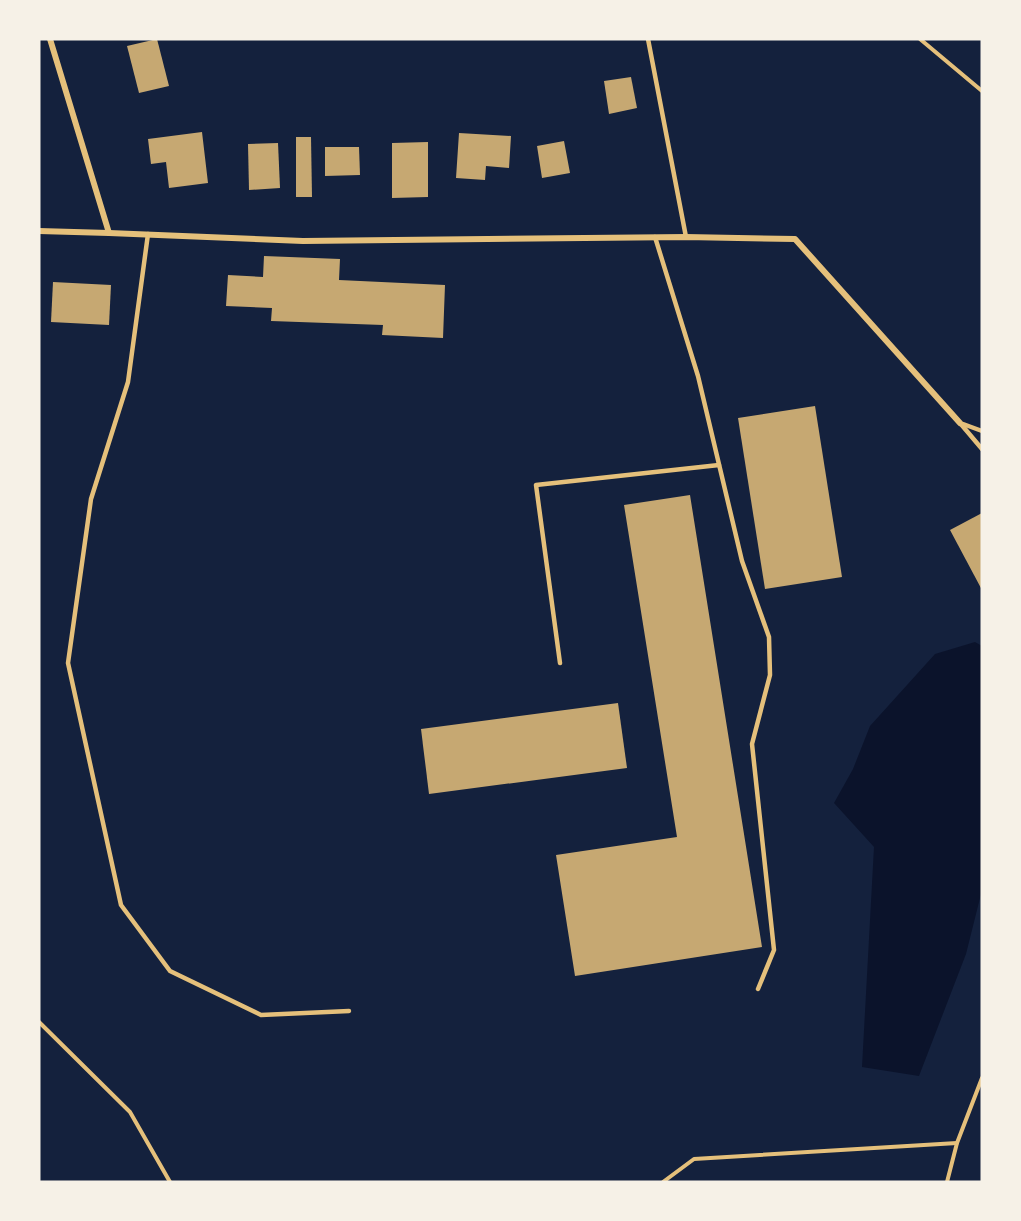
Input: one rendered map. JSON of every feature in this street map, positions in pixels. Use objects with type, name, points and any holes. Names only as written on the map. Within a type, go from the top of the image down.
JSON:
[{"type":"street","points":[[50,39],[109,232]]},
{"type":"street","points":[[39,231],[303,241],[655,237],[795,239],[960,423]]},
{"type":"lane","points":[[648,39],[686,237]]},
{"type":"lane","points":[[148,234],[128,382],[91,499],[68,663],[121,905],[170,971],[261,1015],[349,1011]]},
{"type":"lane","points":[[655,237],[698,376],[742,561],[769,637],[770,675],[752,744],[774,950],[758,989]]},
{"type":"lane","points":[[960,423],[982,431]]},
{"type":"lane","points":[[960,423],[982,449]]},
{"type":"lane","points":[[560,663],[536,485],[719,465]]},
{"type":"path","points":[[920,39],[982,91]]},
{"type":"path","points":[[39,1022],[130,1112],[170,1182]]},
{"type":"path","points":[[947,1182],[957,1143],[982,1078]]},
{"type":"path","points":[[663,1182],[694,1159],[957,1143]]},
{"type":"water","points":[[975,642],[982,646],[982,890],[966,954],[919,1076],[862,1067],[874,847],[834,803],[853,769],[870,726],[935,654]]},
{"type":"building","points":[[157,39],[169,86],[139,93],[127,46]]},
{"type":"building","points":[[631,77],[637,108],[609,114],[604,81]]},
{"type":"building","points":[[202,132],[208,183],[169,188],[166,162],[151,164],[148,139]]},
{"type":"building","points":[[459,133],[511,136],[509,168],[486,166],[485,180],[456,178]]},
{"type":"building","points":[[296,137],[311,137],[312,197],[296,197]]},
{"type":"building","points":[[564,141],[570,173],[542,178],[537,146]]},
{"type":"building","points":[[428,142],[428,197],[392,198],[392,143]]},
{"type":"building","points":[[278,143],[280,188],[249,190],[248,144]]},
{"type":"building","points":[[325,147],[359,147],[360,175],[325,176]]},
{"type":"building","points":[[264,256],[340,259],[339,280],[445,285],[443,338],[382,335],[383,325],[271,321],[272,308],[226,306],[228,275],[263,277]]},
{"type":"building","points":[[53,282],[111,285],[109,325],[51,322]]},
{"type":"building","points":[[815,406],[842,577],[765,589],[738,418]]},
{"type":"building","points":[[690,495],[762,947],[575,976],[556,855],[677,837],[624,505]]},
{"type":"building","points":[[982,513],[982,590],[950,530]]},
{"type":"building","points":[[618,703],[627,768],[429,794],[421,729]]}]
